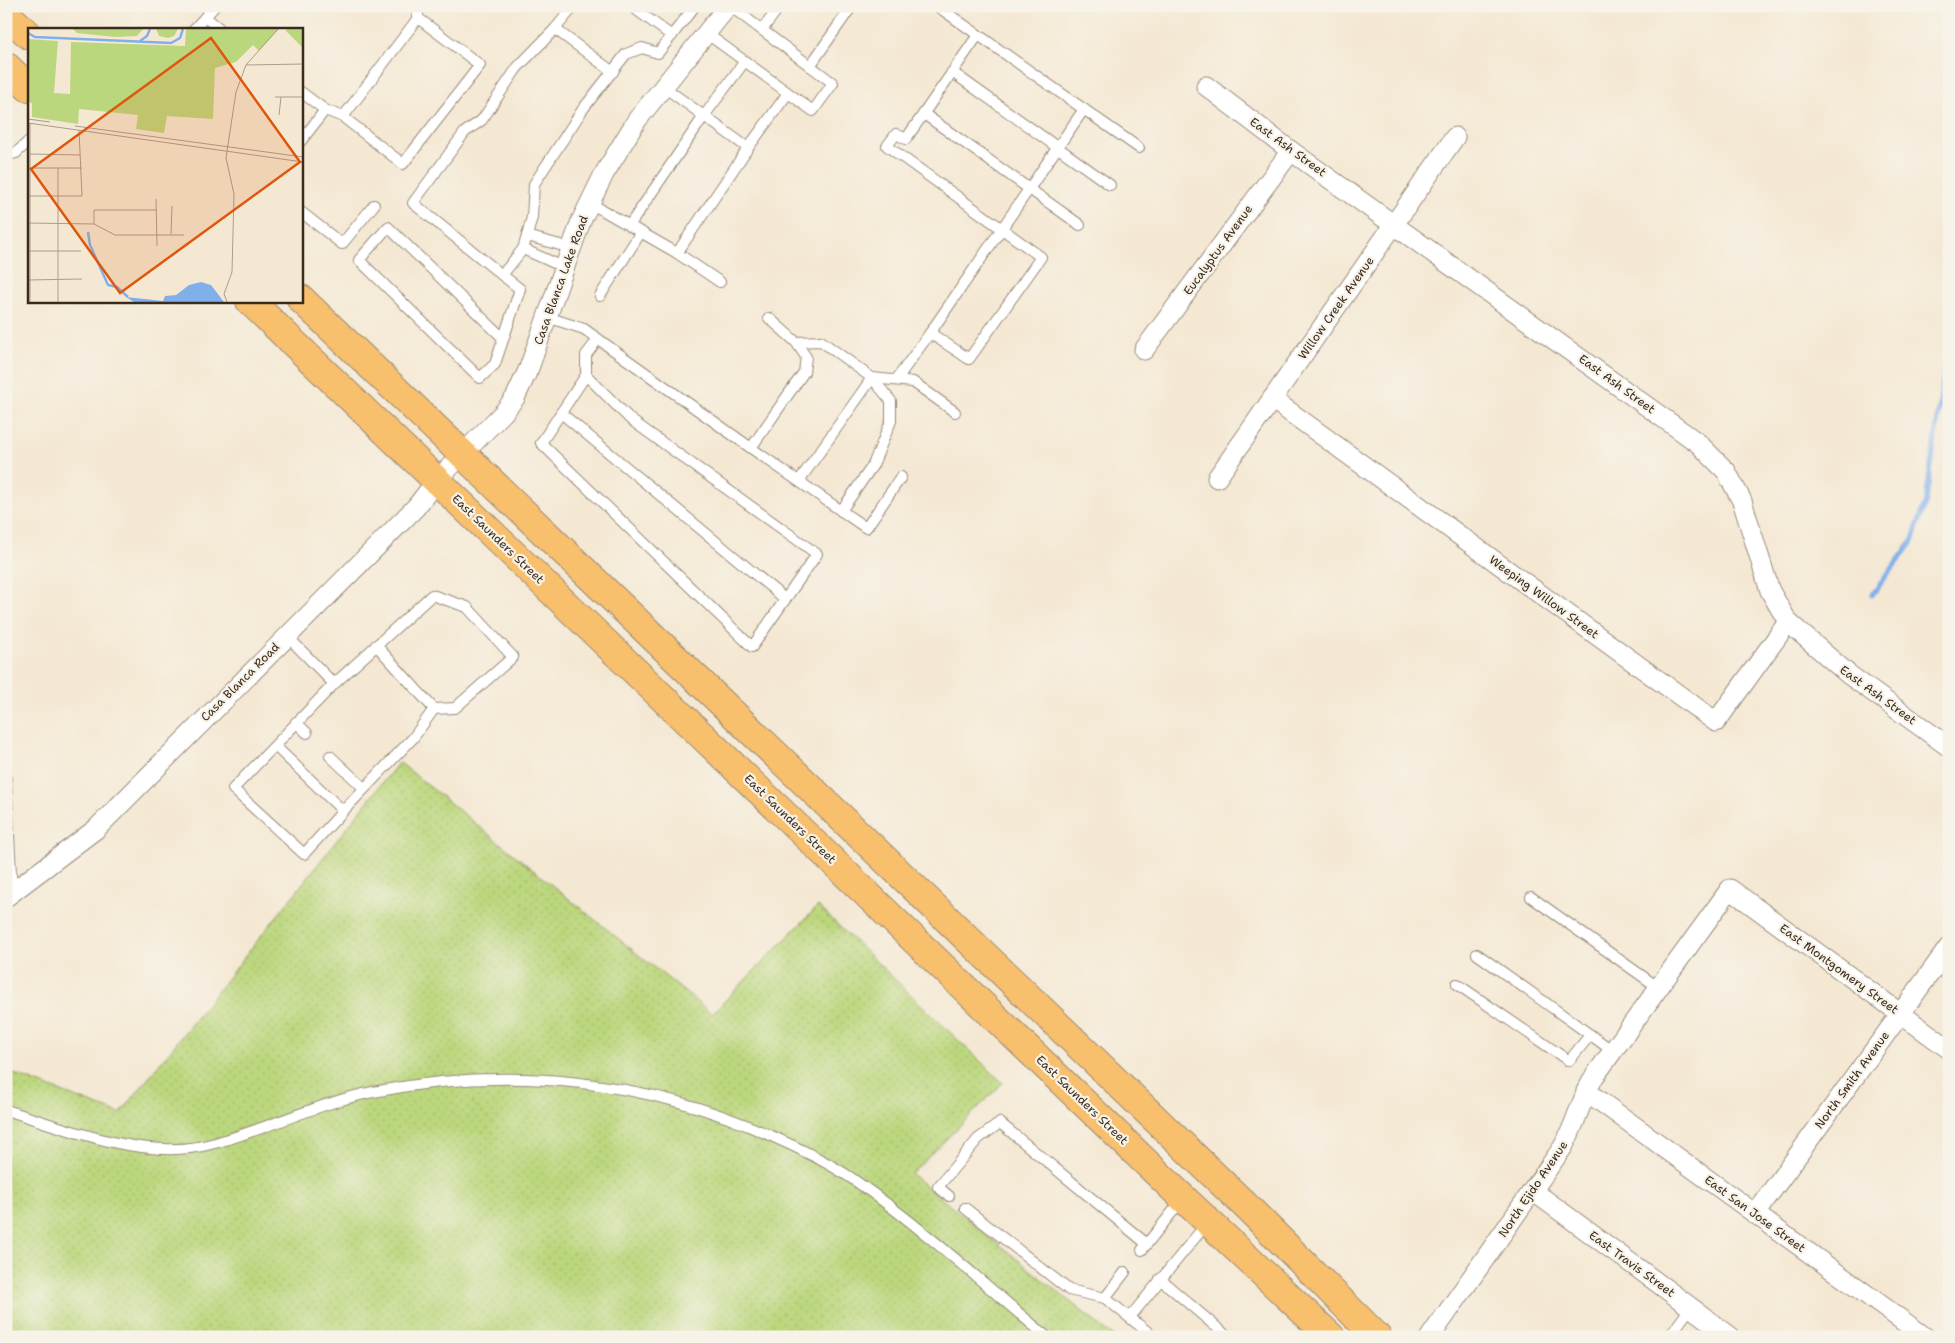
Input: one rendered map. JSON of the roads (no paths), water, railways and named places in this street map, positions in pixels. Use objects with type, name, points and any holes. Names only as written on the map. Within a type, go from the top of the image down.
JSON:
[{"type":"main road","points":[[6,14],[28,34]]},
{"type":"main road","points":[[6,32],[28,43]]},
{"type":"main road","points":[[302,300],[1247,1207],[1377,1337]]},
{"type":"main road","name":"East Saunders Street","points":[[251,302],[1183,1198],[1331,1337]]},
{"type":"main road","points":[[1094,1112],[1141,1138],[1162,1154],[1354,1337]]},
{"type":"street","name":"Casa Blanca Lake Road","points":[[463,455],[515,398],[529,368],[563,267],[604,174],[637,120],[729,6]]},
{"type":"street","name":"East Ash Street","points":[[1206,86],[1291,151],[1698,443],[1726,471],[1742,501],[1770,591],[1788,622],[1848,674],[1949,747]]},
{"type":"street","name":"Willow Creek Avenue","points":[[1217,478],[1455,138]]},
{"type":"street","name":"Eucalyptus Avenue","points":[[1144,350],[1291,151]]},
{"type":"street","name":"Weeping Willow Street","points":[[1272,399],[1716,722],[1788,622]]},
{"type":"street","name":"Casa Blanca Road","points":[[9,895],[96,829],[416,506],[437,480],[463,455]]},
{"type":"street","name":"North Ejido Avenue","points":[[1430,1337],[1564,1147],[1574,1127],[1586,1091],[1612,1051],[1730,889]]},
{"type":"street","name":"East Montgomery Street","points":[[1730,889],[1949,1049]]},
{"type":"street","name":"North Smith Avenue","points":[[1755,1214],[1949,947]]},
{"type":"street","name":"East San Jose Street","points":[[1586,1091],[1925,1337]]},
{"type":"street","name":"East Travis Street","points":[[1533,1191],[1731,1337]]},
{"type":"lane","points":[[195,28],[215,6]]},
{"type":"lane","points":[[343,117],[418,18],[418,6]]},
{"type":"lane","points":[[503,338],[388,227],[359,260],[480,378],[495,364],[520,289],[413,203],[465,132],[482,120],[517,68],[555,29],[574,6]]},
{"type":"lane","points":[[631,6],[672,36]]},
{"type":"lane","points":[[502,275],[523,249],[532,217],[534,184],[583,110],[626,54],[642,48],[658,53],[695,6]]},
{"type":"lane","points":[[706,33],[813,111],[833,83],[729,6]]},
{"type":"lane","points":[[762,30],[780,6]]},
{"type":"lane","points":[[810,66],[852,6]]},
{"type":"lane","points":[[937,6],[1139,148]]},
{"type":"lane","points":[[205,16],[219,28]]},
{"type":"lane","points":[[302,93],[325,110],[343,117],[403,164],[480,65],[418,18]]},
{"type":"lane","points":[[555,29],[613,72]]},
{"type":"lane","points":[[930,333],[969,359],[1041,257],[887,146],[896,134],[906,139],[978,35]]},
{"type":"lane","points":[[629,226],[704,116],[745,61]]},
{"type":"lane","points":[[952,72],[1110,185]]},
{"type":"lane","points":[[664,87],[748,148]]},
{"type":"lane","points":[[677,253],[748,148],[788,93]]},
{"type":"lane","points":[[896,380],[1084,109]]},
{"type":"lane","points":[[302,140],[325,110]]},
{"type":"lane","points":[[924,114],[1080,224]]},
{"type":"lane","points":[[6,155],[16,153],[28,142]]},
{"type":"lane","points":[[590,203],[677,253],[720,282]]},
{"type":"lane","points":[[302,213],[342,244],[374,205]]},
{"type":"lane","points":[[600,296],[641,232]]},
{"type":"lane","points":[[527,236],[571,248]]},
{"type":"lane","points":[[523,249],[563,267]]},
{"type":"lane","points":[[547,317],[584,329],[866,528],[901,477]]},
{"type":"lane","points":[[752,448],[804,372],[806,357],[796,342],[769,318]]},
{"type":"lane","points":[[586,375],[631,420],[817,554],[752,647],[541,443],[586,375],[586,355],[598,339]]},
{"type":"lane","points":[[796,342],[821,342],[872,378],[891,401],[890,421],[873,464],[840,511]]},
{"type":"lane","points":[[872,378],[913,382],[955,412]]},
{"type":"lane","points":[[799,481],[872,378]]},
{"type":"lane","points":[[561,413],[786,599]]},
{"type":"lane","points":[[376,645],[434,708],[455,708],[513,658],[467,607],[432,595],[376,645],[334,684],[233,789],[304,854],[413,738],[434,708]]},
{"type":"lane","points":[[287,636],[334,684]]},
{"type":"lane","points":[[296,722],[307,733]]},
{"type":"lane","points":[[275,746],[343,811]]},
{"type":"lane","points":[[330,756],[364,788]]},
{"type":"lane","points":[[6,779],[9,895]]},
{"type":"lane","points":[[1531,897],[1659,988]]},
{"type":"lane","points":[[1477,954],[1612,1051]]},
{"type":"lane","points":[[1458,984],[1569,1061],[1590,1035]]},
{"type":"lane","points":[[6,1110],[82,1134],[143,1148],[184,1148],[209,1145],[306,1111],[371,1092],[423,1084],[506,1078],[572,1081],[640,1091],[699,1106],[749,1125],[809,1153],[856,1181],[913,1224],[1046,1337]]},
{"type":"lane","points":[[950,1196],[938,1187],[978,1139],[1000,1122],[1145,1247],[1183,1198]]},
{"type":"lane","points":[[965,1208],[1070,1290],[1105,1298],[1154,1337]]},
{"type":"lane","points":[[1130,1317],[1209,1222]]},
{"type":"lane","points":[[1105,1298],[1125,1272]]},
{"type":"lane","points":[[1160,1279],[1228,1337]]},
{"type":"lane","points":[[1670,1337],[1691,1307]]},
{"type":"waterway","points":[[1944,6],[1949,43]]},
{"type":"waterway","points":[[1872,595],[1912,542],[1926,501],[1949,340]]}]
